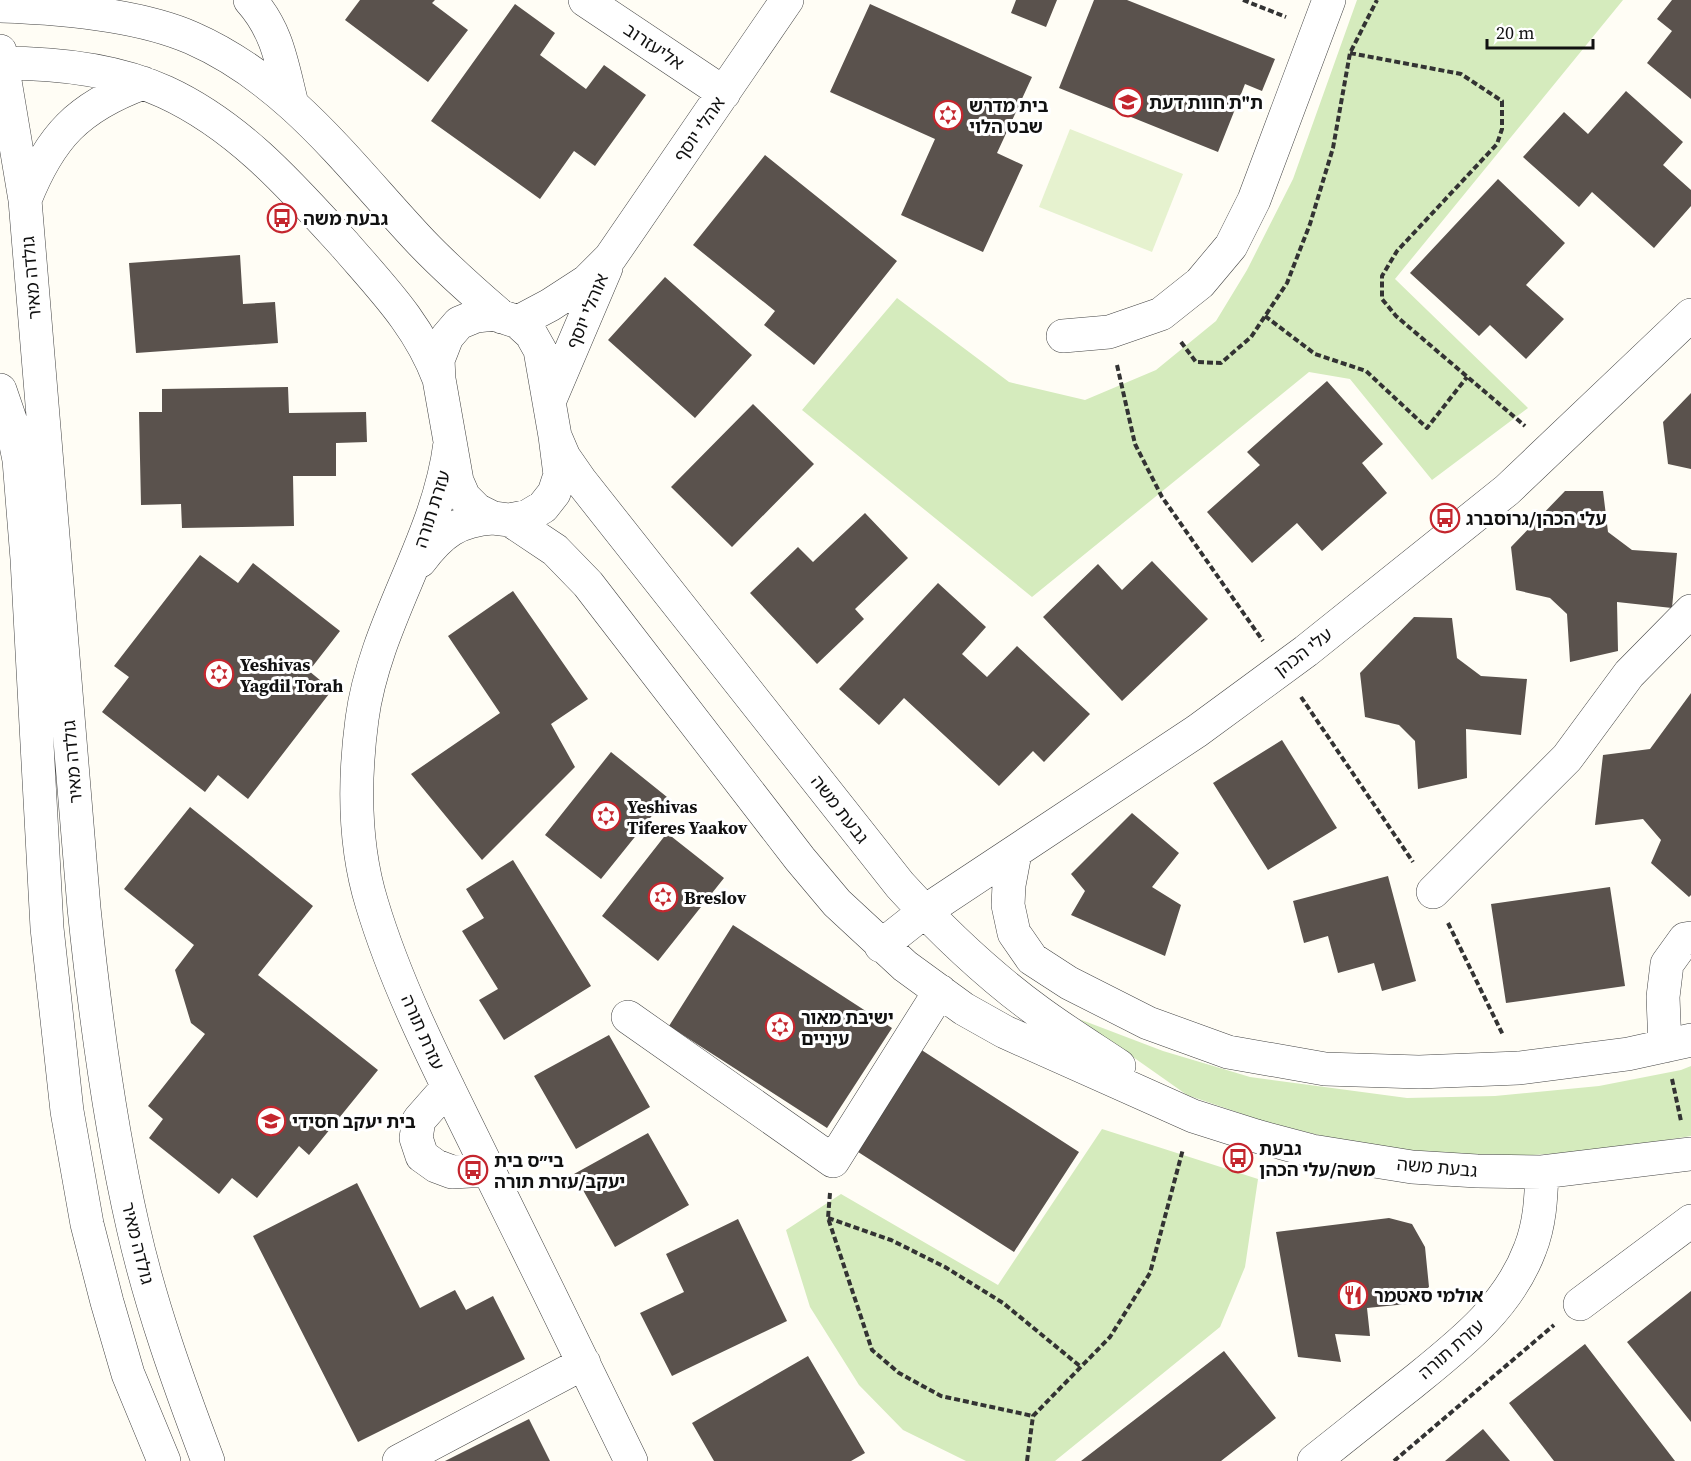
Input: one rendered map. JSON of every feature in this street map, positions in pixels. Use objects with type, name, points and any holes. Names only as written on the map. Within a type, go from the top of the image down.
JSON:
[{"type":"street","points":[[124,0],[176,32],[218,51],[244,67],[292,104],[340,149],[456,277],[531,334],[540,350],[555,436]]},
{"type":"street","points":[[250,0],[268,23],[275,39],[292,104]]},
{"type":"street","name":"אליעזרוב","points":[[585,0],[724,93]]},
{"type":"street","name":"אהלי יוסף","points":[[610,258],[787,0]]},
{"type":"street","points":[[0,6],[83,12],[176,32]]},
{"type":"street","points":[[1063,336],[1109,332],[1161,314],[1200,283],[1231,246],[1254,200],[1323,15]]},
{"type":"street","points":[[1,59],[80,68],[143,83],[164,91],[205,114],[258,154],[296,191],[379,284],[416,330],[430,353],[439,378]]},
{"type":"street","name":"גולדה מאיר","points":[[1,59],[25,200],[84,908],[95,1014],[133,1228],[168,1353],[208,1461]]},
{"type":"street","points":[[25,200],[47,153],[75,122],[112,96],[143,83]]},
{"type":"street","name":"אוהלי יוסף","points":[[510,319],[550,305],[587,281],[610,258]]},
{"type":"street","name":"אוהלי יוסף","points":[[549,402],[610,258]]},
{"type":"street","points":[[439,378],[438,360],[447,337],[459,323],[476,316],[494,314],[510,319]]},
{"type":"street","name":"עלי הכהן","points":[[881,946],[924,912],[1197,731],[1282,669],[1507,490],[1691,315]]},
{"type":"street","name":"גבעת משה","points":[[439,378],[457,481],[464,497],[477,510],[502,519],[555,550],[588,584],[800,860],[837,903],[881,946],[964,1009],[1005,1032],[1192,1116],[1278,1142],[1412,1167],[1542,1172]]},
{"type":"street","name":"גולדה מאיר","points":[[0,390],[12,425],[19,460],[47,928],[67,1111],[87,1224],[107,1302],[128,1374],[164,1461]]},
{"type":"street","name":"גבעת משה","points":[[555,436],[564,457],[580,480],[924,912],[960,946],[1038,1011],[1192,1116]]},
{"type":"street","name":"עזרת תורה","points":[[410,574],[440,538],[471,519],[528,516],[543,507],[554,493],[560,475],[555,436]]},
{"type":"street","name":"עזרת תורה","points":[[450,443],[447,469],[441,491],[410,574],[398,598],[369,679],[357,763],[358,823],[371,903],[424,1038],[631,1461]]},
{"type":"street","points":[[1433,892],[1567,758],[1629,674],[1691,611]]},
{"type":"street","points":[[1015,853],[1008,905],[1014,933],[1032,959],[1069,982],[1148,1023],[1228,1052],[1325,1069],[1419,1072],[1519,1068],[1628,1054],[1678,1043],[1663,997],[1667,964],[1685,939],[1691,939]]},
{"type":"street","points":[[628,1017],[832,1161],[940,991]]},
{"type":"street","points":[[448,1087],[419,1120],[416,1138],[422,1156],[436,1166],[452,1172],[489,1170]]},
{"type":"street","points":[[1542,1172],[1689,1154]]},
{"type":"street","name":"עזרת תורה","points":[[1314,1461],[1470,1336],[1500,1303],[1519,1273],[1530,1248],[1539,1218],[1542,1172]]},
{"type":"street","points":[[1580,1304],[1691,1221]]},
{"type":"street","points":[[399,1461],[584,1364]]},
{"type":"path","points":[[1243,0],[1323,15]]},
{"type":"path","points":[[1161,314],[1196,362],[1221,363],[1251,337],[1287,283],[1310,224],[1332,148],[1350,53],[1377,0]]},
{"type":"path","points":[[1350,53],[1461,74],[1502,101],[1502,129],[1497,144],[1397,251],[1382,276],[1382,299],[1396,316],[1550,448]]},
{"type":"path","points":[[1265,316],[1316,354],[1366,371],[1427,428],[1467,377]]},
{"type":"path","points":[[1109,332],[1136,444],[1162,497],[1433,892],[1519,1068]]},
{"type":"path","points":[[1678,1043],[1689,1154]]},
{"type":"path","points":[[1027,1461],[1033,1416],[1110,1337],[1150,1273],[1192,1116]]},
{"type":"path","points":[[832,1161],[828,1218],[872,1350],[899,1373],[941,1396],[1033,1416]]},
{"type":"path","points":[[828,1218],[891,1240],[945,1267],[1003,1303],[1081,1367]]},
{"type":"path","points":[[1394,1461],[1580,1304]]},
{"type":"green space","points":[[1357,0],[1623,0],[1395,279],[1528,408],[1432,480],[1350,379],[1309,372],[1032,597],[802,410],[897,298],[1009,382],[1085,400],[1156,370],[1216,321],[1247,270],[1293,179]]},
{"type":"green space","points":[[1070,129],[1183,174],[1152,252],[1039,207]]},
{"type":"green space","points":[[1079,1019],[1163,1051],[1250,1077],[1407,1098],[1495,1096],[1599,1086],[1691,1066],[1691,1136],[1598,1151],[1483,1158],[1362,1146],[1266,1122],[1187,1095]]},
{"type":"green space","points":[[1102,1129],[1258,1179],[1245,1267],[1220,1327],[1055,1461],[966,1461],[903,1430],[859,1385],[810,1307],[786,1230],[841,1194],[998,1285]]},
{"type":"building","points":[[360,0],[435,0],[432,3],[468,30],[428,82],[345,20]]},
{"type":"building","points":[[1016,0],[1057,0],[1046,27],[1011,13]]},
{"type":"building","points":[[1094,0],[1127,0],[1275,59],[1262,91],[1245,84],[1218,152],[1059,88]]},
{"type":"building","points":[[1672,0],[1691,0],[1691,99],[1647,63],[1672,31],[1657,19]]},
{"type":"building","points":[[515,4],[555,33],[540,55],[586,89],[604,65],[646,95],[595,166],[574,151],[540,199],[431,121]]},
{"type":"building","name":"בית מדרש שבט הלוי","points":[[870,4],[1032,77],[997,153],[1023,165],[983,252],[901,215],[935,139],[830,92]]},
{"type":"building","points":[[1626,91],[1683,142],[1663,165],[1691,190],[1691,206],[1654,248],[1592,192],[1579,207],[1523,157],[1564,112],[1588,134]]},
{"type":"building","points":[[765,155],[897,261],[814,365],[764,325],[775,311],[693,245]]},
{"type":"building","points":[[1498,179],[1565,243],[1526,285],[1564,319],[1526,359],[1490,325],[1479,336],[1410,273]]},
{"type":"building","points":[[240,255],[243,304],[275,302],[278,343],[136,353],[129,263]]},
{"type":"building","points":[[665,277],[752,355],[695,418],[608,340]]},
{"type":"building","points":[[1327,381],[1383,444],[1362,463],[1387,493],[1322,551],[1297,523],[1252,563],[1207,512],[1260,465],[1247,452]]},
{"type":"building","points":[[288,387],[289,413],[366,412],[367,442],[336,443],[336,476],[293,476],[294,526],[182,528],[181,504],[141,505],[139,412],[162,412],[162,389]]},
{"type":"building","points":[[1691,393],[1691,469],[1668,464],[1663,422]]},
{"type":"building","points":[[753,404],[814,464],[732,547],[671,487]]},
{"type":"building","points":[[1565,491],[1603,491],[1608,532],[1632,550],[1677,553],[1672,608],[1617,602],[1618,651],[1570,662],[1567,614],[1550,598],[1516,590],[1511,547]]},
{"type":"building","points":[[865,513],[908,558],[855,609],[864,619],[817,664],[750,593],[798,547],[813,562]]},
{"type":"building","name":"Yeshivas Yagdil Torah","points":[[200,555],[238,583],[253,563],[340,631],[309,671],[332,690],[248,799],[218,775],[205,792],[102,712],[129,677],[114,666]]},
{"type":"building","points":[[1152,561],[1208,619],[1122,701],[1043,617],[1098,564],[1122,590]]},
{"type":"building","points":[[938,583],[986,627],[962,654],[987,677],[1017,646],[1090,714],[1044,762],[1033,751],[999,786],[904,698],[879,725],[839,689]]},
{"type":"building","points":[[513,591],[588,699],[551,724],[575,767],[482,860],[411,774],[500,713],[448,636]]},
{"type":"building","points":[[1414,617],[1452,618],[1457,658],[1481,676],[1527,679],[1521,735],[1466,729],[1467,778],[1418,789],[1415,741],[1399,725],[1365,717],[1360,673]]},
{"type":"building","points":[[1691,693],[1691,895],[1689,897],[1651,863],[1661,840],[1643,819],[1595,825],[1603,755],[1650,749]]},
{"type":"building","points":[[1282,740],[1337,828],[1268,870],[1213,783]]},
{"type":"building","name":"Yeshivas Tiferes Yaakov","points":[[611,752],[667,797],[601,879],[545,835]]},
{"type":"building","points":[[190,807],[313,906],[258,975],[378,1070],[309,1155],[299,1146],[257,1198],[232,1178],[219,1194],[149,1138],[163,1119],[148,1106],[205,1034],[191,1023],[175,970],[194,945],[124,889]]},
{"type":"building","points":[[1132,813],[1179,853],[1152,887],[1181,905],[1165,956],[1071,915],[1085,891],[1071,874]]},
{"type":"building","name":"Breslov","points":[[667,833],[724,878],[658,961],[602,916]]},
{"type":"building","points":[[513,860],[591,986],[504,1040],[479,1000],[498,989],[462,931],[484,918],[466,889]]},
{"type":"building","points":[[1388,876],[1416,981],[1382,991],[1374,963],[1338,973],[1328,936],[1304,943],[1293,901]]},
{"type":"building","points":[[1610,887],[1625,986],[1506,1003],[1491,904]]},
{"type":"building","name":"ישיבת מאור עיניים","points":[[733,925],[892,1028],[827,1128],[669,1026]]},
{"type":"building","points":[[609,1035],[650,1107],[576,1149],[534,1076]]},
{"type":"building","points":[[920,1049],[1079,1152],[1014,1252],[855,1150]]},
{"type":"building","points":[[648,1133],[689,1205],[615,1247],[574,1174]]},
{"type":"building","points":[[357,1183],[420,1308],[455,1290],[466,1310],[493,1296],[525,1359],[358,1442],[253,1236]]},
{"type":"building","name":"אולמי סאטמר","points":[[1389,1218],[1412,1224],[1425,1247],[1429,1287],[1407,1304],[1367,1308],[1370,1336],[1335,1334],[1341,1362],[1298,1357],[1276,1232]]},
{"type":"building","points":[[738,1219],[787,1321],[672,1376],[640,1313],[684,1292],[666,1254]]},
{"type":"building","points":[[1691,1291],[1691,1422],[1627,1342]]},
{"type":"building","points":[[1585,1344],[1675,1461],[1554,1461],[1509,1403]]},
{"type":"building","points":[[1224,1351],[1276,1418],[1221,1461],[1081,1461]]},
{"type":"building","points":[[808,1356],[865,1453],[851,1461],[714,1461],[692,1423]]},
{"type":"building","points":[[529,1419],[550,1461],[445,1461]]},
{"type":"building","points":[[1483,1429],[1510,1461],[1445,1461]]},
{"type":"place","name":"ת\"ת חוות דעת","points":[[1128,102]]},
{"type":"place","name":"בית מדרש שבט הלוי","points":[[948,115]]},
{"type":"place","name":"גבעת משה","points":[[282,218]]},
{"type":"place","name":"עלי הכהן/גרוסברג","points":[[1445,518]]},
{"type":"place","name":"Yeshivas Yagdil Torah","points":[[219,674]]},
{"type":"place","name":"Yeshivas Tiferes Yaakov","points":[[606,816]]},
{"type":"place","name":"Breslov","points":[[663,897]]},
{"type":"place","name":"ישיבת מאור עיניים","points":[[780,1027]]},
{"type":"place","name":"בית יעקב חסידי","points":[[271,1121]]},
{"type":"place","name":"גבעת משה/עלי הכהן","points":[[1238,1158]]},
{"type":"place","name":"בי״ס בית יעקב/עזרת תורה","points":[[473,1170]]},
{"type":"place","name":"אולמי סאטמר","points":[[1353,1295]]}]
